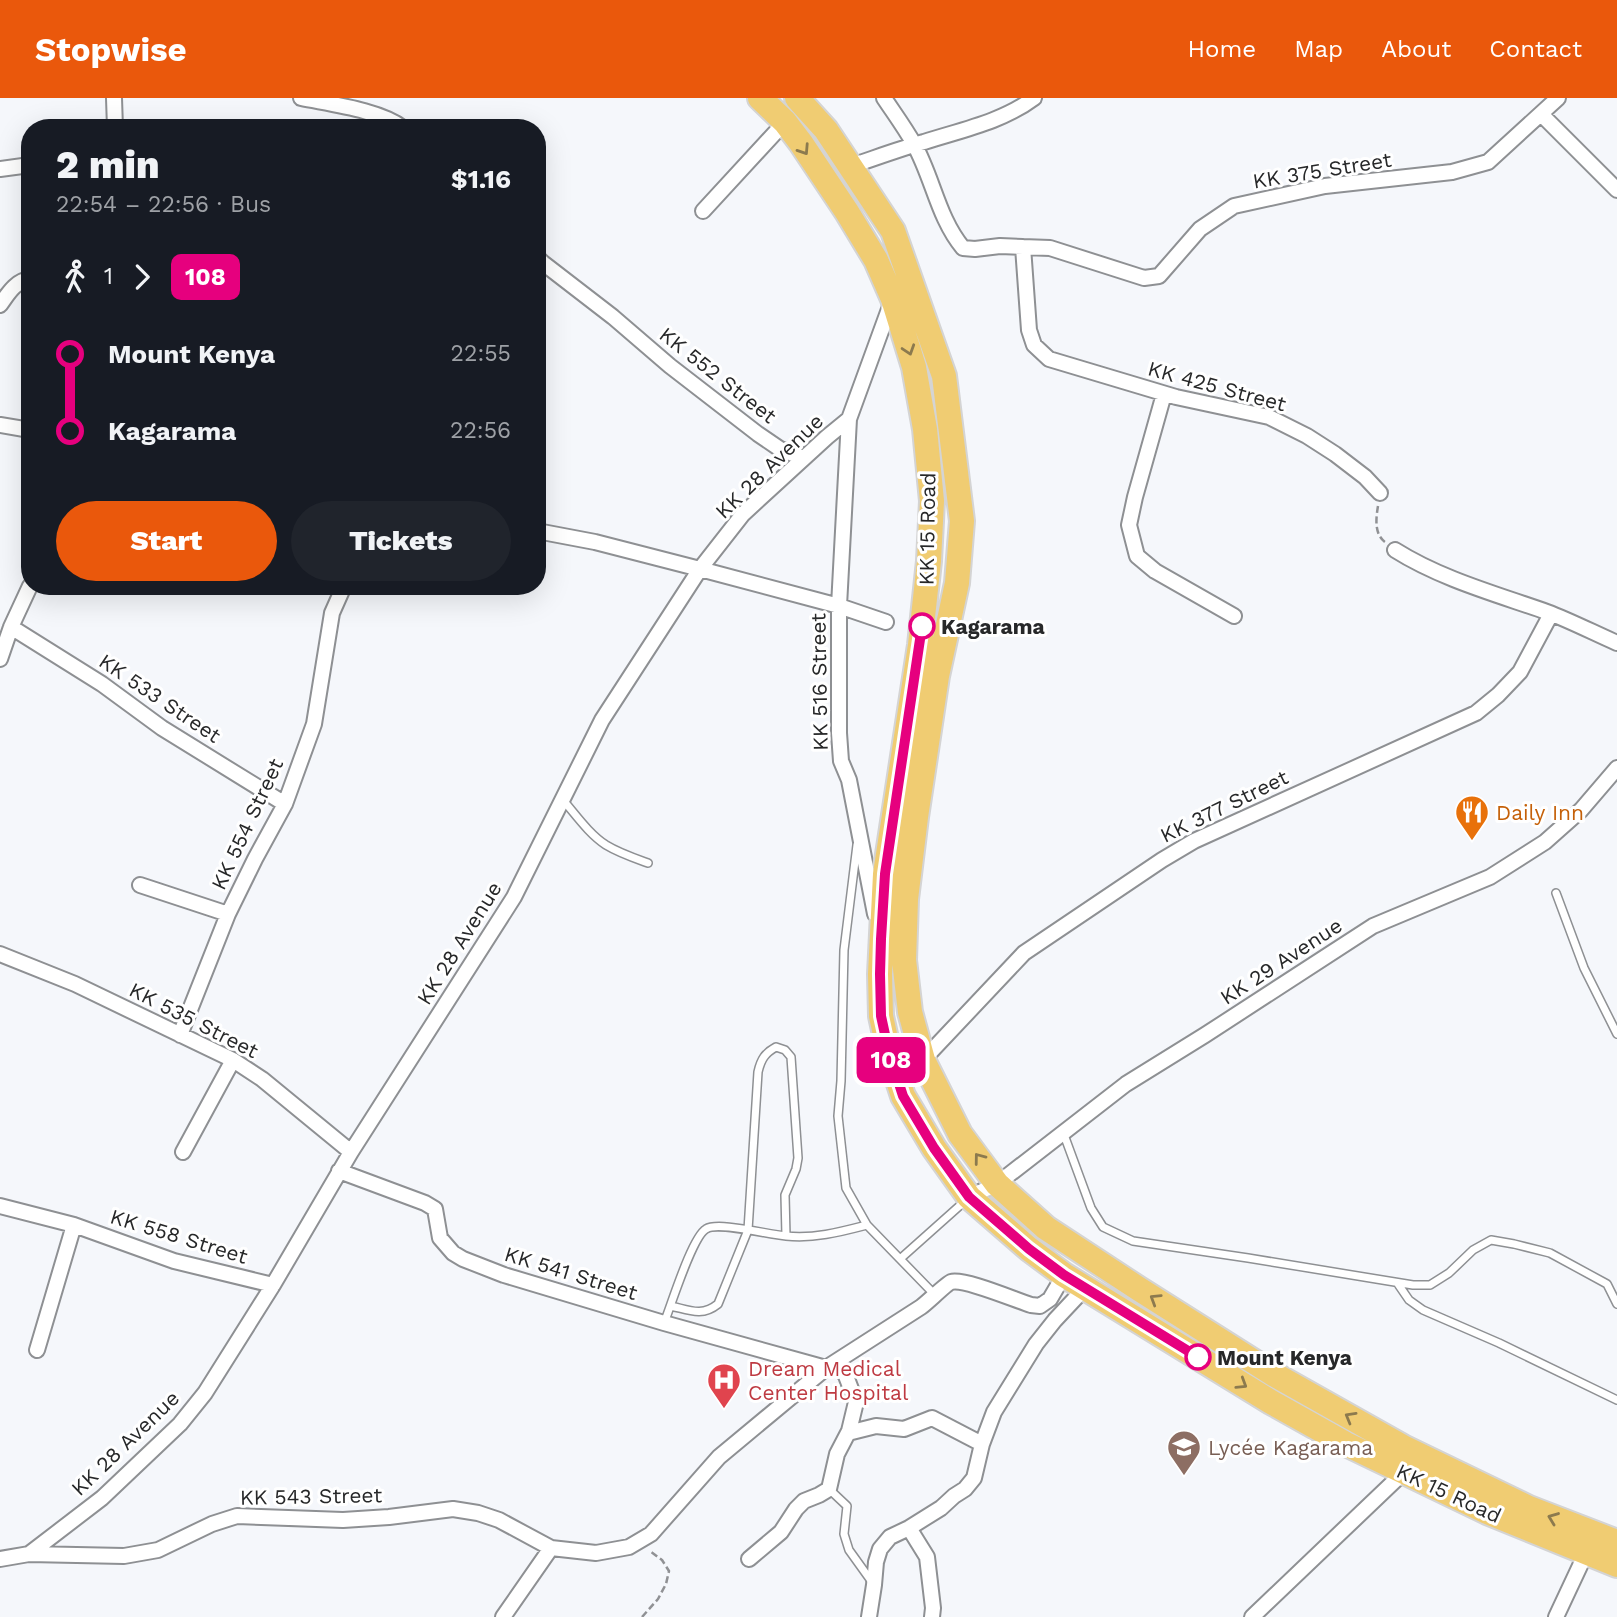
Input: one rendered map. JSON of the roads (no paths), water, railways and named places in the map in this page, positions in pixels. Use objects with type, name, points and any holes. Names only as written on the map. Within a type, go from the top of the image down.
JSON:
[{"type":"highway","name":"KK 15 Road","points":[[760,98],[785,122],[847,212],[876,260],[893,299],[914,367],[925,429],[932,500],[929,561],[920,645],[885,874],[881,939],[881,1016],[903,1096],[934,1148],[969,1197],[1029,1249],[1074,1281],[1271,1402],[1346,1444],[1487,1512],[1617,1565]]},
{"type":"highway","name":"KK 15 Road","points":[[797,98],[826,130],[893,230],[944,376],[962,521],[957,583],[937,676],[916,817],[906,899],[904,960],[910,1012],[923,1060],[960,1134],[997,1184],[1046,1228],[1275,1375],[1403,1447],[1528,1508],[1617,1542]]},
{"type":"highway","points":[[826,182],[851,166]]},
{"type":"street","points":[[114,98],[115,119]]},
{"type":"street","points":[[301,98],[373,114],[383,119]]},
{"type":"street","points":[[884,98],[914,145]]},
{"type":"street","points":[[851,166],[989,122],[1021,108],[1034,98]]},
{"type":"street","name":"KK 375 Street","points":[[914,145],[945,221],[964,248],[1050,248],[1144,278],[1158,276],[1200,229],[1234,206],[1325,186],[1452,172],[1488,162],[1558,98]]},
{"type":"street","points":[[1541,114],[1617,190]]},
{"type":"street","points":[[703,211],[785,122]]},
{"type":"street","points":[[0,169],[21,166]]},
{"type":"street","name":"KK 425 Street","points":[[1023,247],[1029,330],[1034,345],[1041,354],[1049,359],[1164,394],[1269,417],[1335,454],[1380,492]]},
{"type":"street","name":"KK 552 Street","points":[[546,265],[758,434],[780,449],[803,458]]},
{"type":"street","points":[[0,305],[21,282]]},
{"type":"street","name":"KK 28 Avenue","points":[[0,1559],[29,1554],[102,1498],[180,1424],[205,1393],[273,1285],[339,1171],[513,897],[602,720],[700,569],[743,514],[849,419],[893,299]]},
{"type":"street","points":[[1164,394],[1129,525],[1137,556],[1154,571],[1234,615]]},
{"type":"street","name":"KK 516 Street","points":[[849,419],[839,606],[839,733],[841,761],[849,780],[881,939]]},
{"type":"street","points":[[0,425],[21,428]]},
{"type":"street","points":[[546,533],[595,542],[700,569],[839,606],[886,622]]},
{"type":"street","points":[[1395,550],[1465,583],[1551,614],[1617,643]]},
{"type":"street","points":[[0,659],[26,595]]},
{"type":"street","name":"KK 554 Street","points":[[180,1035],[228,914],[285,804],[314,724],[332,613],[340,595]]},
{"type":"street","name":"KK 377 Street","points":[[923,1060],[1024,953],[1162,860],[1206,835],[1476,713],[1520,672],[1551,614]]},
{"type":"street","name":"KK 533 Street","points":[[11,627],[102,684],[162,728],[285,804]]},
{"type":"street","name":"KK 29 Avenue","points":[[969,1197],[997,1184],[1126,1084],[1373,926],[1490,877],[1545,842],[1581,810],[1617,768]]},
{"type":"street","points":[[140,885],[228,914]]},
{"type":"street","name":"KK 535 Street","points":[[0,954],[75,984],[233,1060],[262,1079],[351,1152]]},
{"type":"street","points":[[183,1152],[233,1060]]},
{"type":"street","name":"KK 541 Street","points":[[339,1171],[435,1209],[440,1238],[453,1253],[463,1259],[504,1275],[664,1323],[831,1364]]},
{"type":"street","name":"KK 558 Street","points":[[0,1206],[74,1225],[174,1261],[273,1285]]},
{"type":"street","points":[[37,1350],[74,1225]]},
{"type":"street","points":[[503,1617],[551,1548],[596,1553],[629,1547],[651,1534],[719,1457],[831,1364],[889,1328],[936,1295],[946,1284],[960,1281],[1041,1306],[1074,1281]]},
{"type":"street","points":[[869,1617],[880,1549],[890,1537],[941,1508],[974,1478],[982,1444],[994,1412],[1036,1344],[1055,1320],[1074,1281]]},
{"type":"street","points":[[749,1559],[781,1532],[804,1501],[829,1489],[837,1454],[848,1433],[856,1402],[846,1376],[831,1364]]},
{"type":"street","points":[[848,1433],[876,1426],[904,1429],[932,1418],[982,1444]]},
{"type":"street","points":[[1252,1617],[1404,1472]]},
{"type":"street","name":"KK 543 Street","points":[[29,1554],[124,1556],[158,1550],[212,1524],[237,1516],[343,1520],[453,1509],[499,1520],[551,1548]]},
{"type":"street","points":[[909,1528],[928,1557],[932,1617]]},
{"type":"street","points":[[1556,1617],[1586,1553]]},
{"type":"lane","points":[[562,799],[604,844],[648,863]]},
{"type":"lane","points":[[858,829],[844,950],[838,1116],[846,1188],[866,1225],[936,1295]]},
{"type":"lane","points":[[1556,893],[1584,968],[1617,1034]]},
{"type":"lane","points":[[671,1306],[702,1313],[718,1304],[748,1230],[758,1072],[766,1053],[776,1047],[785,1050],[791,1057],[798,1158],[785,1195],[786,1237]]},
{"type":"lane","points":[[1063,1132],[1091,1208],[1103,1227],[1133,1241],[1398,1284],[1430,1285],[1449,1273],[1472,1250],[1491,1240],[1550,1253],[1607,1284],[1617,1304]]},
{"type":"lane","points":[[900,1259],[969,1197]]},
{"type":"lane","points":[[664,1323],[695,1241],[705,1229],[717,1226],[786,1237],[808,1237],[866,1225]]},
{"type":"lane","points":[[1398,1284],[1409,1300],[1423,1310],[1617,1400]]},
{"type":"lane","points":[[829,1489],[847,1506],[844,1534],[849,1550],[874,1585]]},
{"type":"place","name":"Kagarama","points":[[922,626]]},
{"type":"place","name":"Daily Inn","points":[[1472,842]]},
{"type":"place","name":"Mount Kenya","points":[[1198,1357]]},
{"type":"place","name":"Dream Medical Center Hospital","points":[[724,1410]]},
{"type":"place","name":"Lycée Kagarama","points":[[1184,1477]]}]
